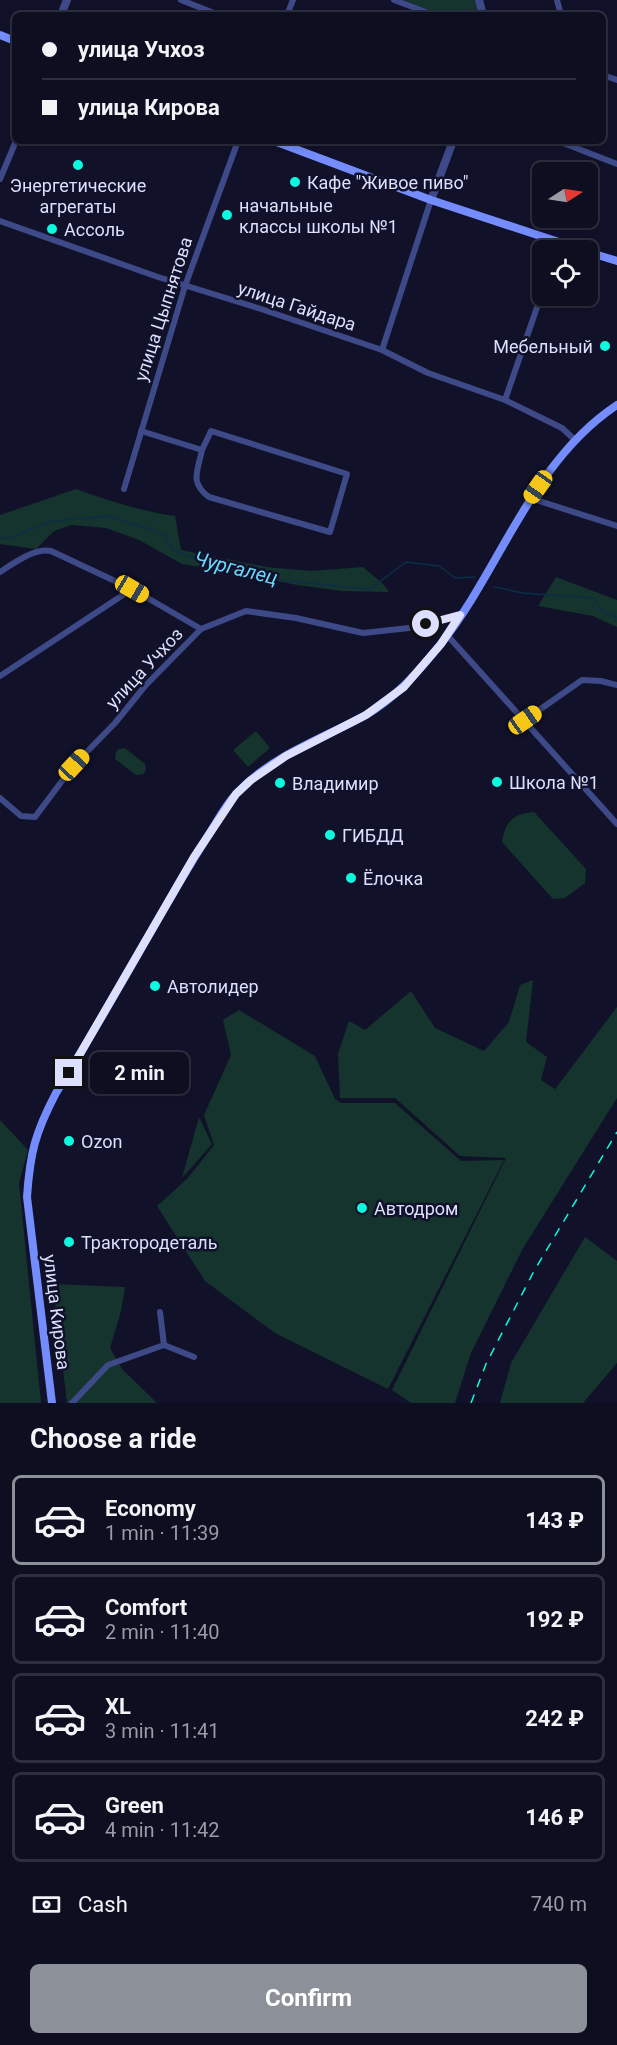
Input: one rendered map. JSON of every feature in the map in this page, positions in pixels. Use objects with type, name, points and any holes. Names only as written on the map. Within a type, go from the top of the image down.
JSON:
[{"type":"main road","points":[[282,144],[540,240]]},
{"type":"main road","points":[[598,255],[617,261]]},
{"type":"main road","name":"улица Кирова","points":[[52,1403],[27,1197],[29,1166],[40,1122],[194,857],[236,794],[251,780],[286,756],[366,715],[404,687],[447,635],[492,565],[530,498],[575,440],[617,405]]},
{"type":"street","points":[[181,0],[211,12]]},
{"type":"street","points":[[394,0],[426,12]]},
{"type":"street","points":[[0,179],[15,144]]},
{"type":"street","name":"улица Цыпнятова","points":[[124,489],[185,286],[237,144]]},
{"type":"street","points":[[382,350],[452,144]]},
{"type":"street","points":[[566,144],[617,164]]},
{"type":"street","name":"улица Гайдара","points":[[0,221],[185,286],[382,350],[428,373],[505,400],[562,428],[575,440]]},
{"type":"street","points":[[505,400],[537,306]]},
{"type":"street","points":[[141,431],[202,450]]},
{"type":"street","points":[[211,431],[347,474],[330,532],[209,497],[200,491],[196,481],[202,450],[211,431]]},
{"type":"street","points":[[530,498],[617,526]]},
{"type":"street","points":[[0,572],[24,558],[42,551],[51,551],[132,589],[201,629]]},
{"type":"street","points":[[0,676],[132,589]]},
{"type":"street","name":"улица Учхоз","points":[[0,798],[21,816],[35,817],[74,765],[115,723],[145,686],[201,629],[246,611],[296,618],[363,633],[409,628],[460,615]]},
{"type":"street","points":[[447,635],[617,824]]},
{"type":"street","points":[[525,720],[582,680],[617,685]]},
{"type":"street","points":[[160,1312],[164,1345]]},
{"type":"street","points":[[72,1403],[108,1365],[164,1345],[194,1357]]},
{"type":"green space","points":[[404,0],[476,0],[479,12],[434,12]]},
{"type":"green space","points":[[76,489],[125,505],[175,516],[181,550],[266,567],[311,571],[363,567],[389,592],[343,591],[297,585],[182,564],[139,540],[106,528],[72,525],[54,531],[36,549],[0,544],[0,515]]},
{"type":"green space","points":[[556,577],[617,600],[617,627],[593,616],[538,606]]},
{"type":"green space","points":[[256,731],[270,748],[248,767],[233,750]]},
{"type":"green space","points":[[125,748],[145,764],[146,770],[143,774],[136,775],[115,759],[116,752]]},
{"type":"green space","points":[[534,812],[586,869],[585,883],[565,898],[553,899],[502,842],[505,829],[511,820]]},
{"type":"green space","points":[[533,980],[526,1042],[547,1057],[541,1080],[555,1089],[553,1092],[617,1007],[617,1098],[522,1250],[471,1353],[455,1403],[411,1403],[392,1390],[506,1158],[460,1156],[395,1098],[340,1098],[338,1054],[349,1021],[365,1030],[411,991],[435,1028],[484,1051],[509,1022],[520,985]]},
{"type":"green space","points":[[239,1010],[315,1056],[335,1099],[341,1103],[395,1103],[461,1161],[504,1160],[388,1389],[275,1333],[205,1281],[157,1206],[187,1179],[214,1145],[204,1115],[231,1055],[223,1020]]},
{"type":"green space","points":[[199,1117],[212,1144],[182,1178]]},
{"type":"green space","points":[[0,1120],[28,1150],[19,1183],[41,1403],[0,1403]]},
{"type":"green space","points":[[585,1237],[617,1261],[617,1363],[583,1403],[500,1403],[511,1363]]},
{"type":"green space","points":[[53,1284],[125,1287],[121,1311],[110,1348],[122,1369],[157,1403],[67,1403]]},
{"type":"waterway","name":"Чургалец","points":[[0,538],[10,538],[52,521],[108,516],[163,533],[173,550],[197,559],[286,581],[370,589],[406,562],[439,566],[455,578],[475,577]]},
{"type":"waterway","name":"Чургалец","points":[[495,587],[523,593],[594,598],[600,609],[617,618]]},
{"type":"railway","points":[[471,1403],[486,1364],[534,1271],[617,1132]]},
{"type":"place","name":"Энергетические агрегаты","points":[[78,165]]},
{"type":"place","name":"Кафе \"Живое пиво\"","points":[[295,182]]},
{"type":"place","name":"начальные классы школы №1","points":[[227,215]]},
{"type":"place","name":"Ассоль","points":[[52,229]]},
{"type":"place","name":"Мебельный","points":[[605,346]]},
{"type":"place","name":"Школа №1","points":[[497,782]]},
{"type":"place","name":"Владимир","points":[[280,783]]},
{"type":"place","name":"ГИБДД","points":[[330,835]]},
{"type":"place","name":"Ёлочка","points":[[351,878]]},
{"type":"place","name":"Автолидер","points":[[155,986]]},
{"type":"place","name":"Ozon","points":[[69,1141]]},
{"type":"place","name":"Автодром","points":[[362,1208]]},
{"type":"place","name":"Трактородеталь","points":[[69,1242]]},
{"type":"route","points":[[69,1073],[194,857],[236,794],[251,780],[286,756],[366,715],[404,687],[441,644],[460,615],[426,624]]}]
